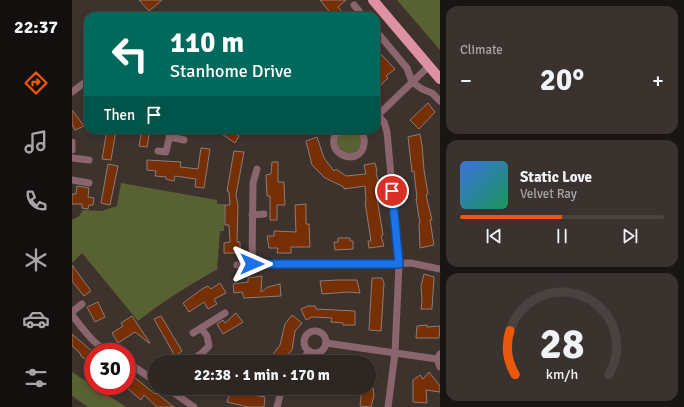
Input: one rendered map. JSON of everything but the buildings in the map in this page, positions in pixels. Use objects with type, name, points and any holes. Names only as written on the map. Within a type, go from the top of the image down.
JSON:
[{"type":"main road","points":[[373,0],[440,79]]},
{"type":"street","points":[[354,5],[360,12]]},
{"type":"street","points":[[380,35],[407,68],[412,82],[422,90],[432,93],[440,101]]},
{"type":"street","points":[[380,112],[429,66]]},
{"type":"street","points":[[72,92],[84,83]]},
{"type":"street","points":[[380,118],[384,122],[387,132],[399,264],[395,353],[388,407]]},
{"type":"street","points":[[158,151],[166,152],[170,134]]},
{"type":"street","points":[[172,134],[184,140]]},
{"type":"street","points":[[336,134],[334,145],[339,154],[349,157],[354,157],[362,150],[365,140],[363,134]]},
{"type":"street","points":[[72,142],[72,150]]},
{"type":"street","points":[[72,158],[89,160]]},
{"type":"street","points":[[252,264],[252,183],[257,169]]},
{"type":"street","points":[[72,180],[89,183]]},
{"type":"street","points":[[252,215],[264,214]]},
{"type":"street","points":[[237,264],[411,263],[440,269]]},
{"type":"street","points":[[82,304],[72,314],[89,337],[96,343]]},
{"type":"street","points":[[193,333],[225,313]]},
{"type":"street","points":[[199,355],[208,346],[207,336],[201,328]]},
{"type":"street","points":[[314,331],[321,333],[326,339],[326,343],[322,351],[316,353],[309,351],[305,345],[305,337],[310,332],[314,331]]},
{"type":"street","points":[[326,343],[395,353],[439,356],[440,367]]},
{"type":"street","points":[[306,355],[309,351]]},
{"type":"street","points":[[136,368],[148,376]]},
{"type":"street","points":[[178,395],[194,407]]},
{"type":"street","points":[[277,407],[280,395]]},
{"type":"green space","points":[[397,0],[440,0],[440,50]]},
{"type":"green space","points":[[341,134],[357,134],[360,137],[360,147],[354,153],[344,153],[338,147],[338,137]]},
{"type":"green space","points":[[121,183],[217,200],[217,204],[225,204],[224,231],[220,231],[217,270],[175,294],[138,321],[82,253],[72,263],[72,220],[79,216],[83,210],[102,211],[117,206]]},
{"type":"green space","points":[[72,372],[84,380],[84,395],[107,395],[126,407],[88,407],[72,396]]},
{"type":"route","points":[[252,264],[399,264],[392,191]]}]
